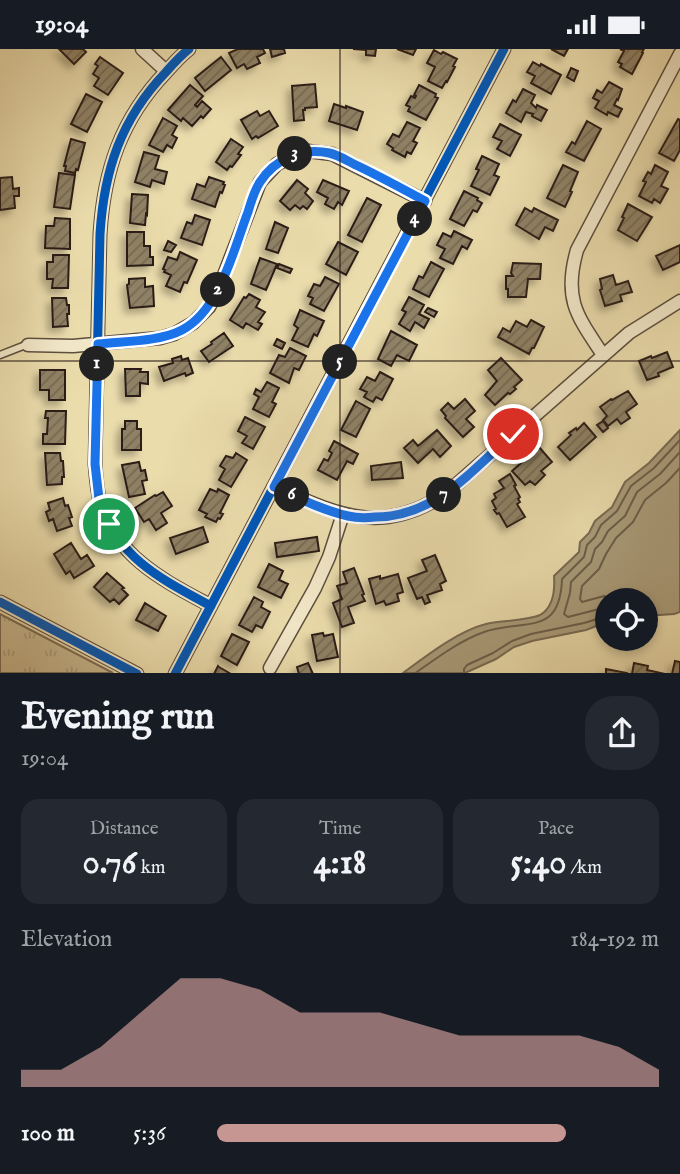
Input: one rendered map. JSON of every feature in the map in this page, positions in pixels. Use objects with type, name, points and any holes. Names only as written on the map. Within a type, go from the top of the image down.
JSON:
[{"type":"street","points":[[142,49],[166,71]]},
{"type":"street","points":[[189,49],[149,89],[133,114],[107,180],[101,220],[95,464],[99,499],[122,545],[145,567],[169,584],[211,606]]},
{"type":"street","points":[[177,673],[425,201],[501,50]]},
{"type":"street","points":[[603,355],[574,305],[571,289],[572,267],[577,250],[680,54]]},
{"type":"street","points":[[29,345],[98,344],[167,336],[183,330],[209,307],[219,288],[260,182],[276,164],[289,157],[308,151],[332,154],[425,201]]},
{"type":"street","points":[[274,487],[317,506],[360,518],[390,517],[420,509],[448,492],[629,333],[680,301]]},
{"type":"street","points":[[270,668],[315,588],[329,557],[343,514]]},
{"type":"street","points":[[0,602],[135,673]]},
{"type":"lane","points":[[0,355],[29,345]]},
{"type":"green space","points":[[0,614],[113,673],[0,673]]},
{"type":"water","points":[[680,430],[680,612],[658,615],[658,588],[595,588],[595,627],[514,647],[496,659],[465,673],[403,673],[475,627],[535,617],[545,612],[553,598],[554,576],[579,552],[580,542],[595,521],[612,507],[625,482],[649,463]]},
{"type":"building","points":[[59,49],[83,49],[86,52],[74,64]]},
{"type":"building","points":[[238,49],[263,49],[265,53],[257,57],[260,63],[247,69],[244,64],[237,68],[229,53]]},
{"type":"building","points":[[270,49],[284,49],[285,53],[272,57]]},
{"type":"building","points":[[353,49],[376,49],[375,56],[366,55],[366,50]]},
{"type":"building","points":[[397,49],[416,49],[413,55]]},
{"type":"building","points":[[551,49],[568,49],[564,56]]},
{"type":"building","points":[[620,49],[644,49],[632,74],[620,67],[622,64],[618,62],[624,51]]},
{"type":"building","points":[[434,50],[457,59],[442,88],[428,81],[435,67],[427,63]]},
{"type":"building","points":[[100,57],[123,73],[108,95],[94,86],[99,78],[93,74],[98,66],[95,64]]},
{"type":"building","points":[[221,57],[231,70],[205,91],[195,78]]},
{"type":"building","points":[[533,62],[561,75],[551,94],[531,83],[535,76],[527,72]]},
{"type":"building","points":[[571,68],[578,71],[574,81],[567,77]]},
{"type":"building","points":[[609,82],[622,89],[614,105],[622,109],[618,117],[608,112],[607,115],[595,108],[599,101],[593,98],[597,90],[602,93]]},
{"type":"building","points":[[315,84],[317,107],[305,108],[304,120],[294,121],[292,86]]},
{"type":"building","points":[[190,85],[203,96],[195,105],[197,107],[202,101],[211,109],[192,126],[168,110]]},
{"type":"building","points":[[419,85],[436,94],[435,97],[438,98],[426,120],[408,111],[410,107],[406,105],[411,96],[415,98]]},
{"type":"building","points":[[523,89],[535,95],[531,103],[536,108],[537,105],[547,110],[541,121],[526,112],[521,122],[506,113]]},
{"type":"building","points":[[86,94],[102,102],[87,132],[71,124]]},
{"type":"building","points":[[334,104],[363,112],[357,130],[329,121]]},
{"type":"building","points":[[257,111],[260,116],[269,111],[278,126],[252,139],[241,120]]},
{"type":"building","points":[[163,118],[177,126],[172,135],[177,138],[172,148],[167,145],[163,152],[149,145]]},
{"type":"building","points":[[678,119],[680,150],[674,161],[659,153]]},
{"type":"building","points":[[587,121],[601,129],[584,161],[566,152],[572,142],[575,144]]},
{"type":"building","points":[[407,122],[420,128],[413,141],[417,143],[411,154],[407,152],[405,157],[387,144],[393,134],[399,137]]},
{"type":"building","points":[[500,124],[521,135],[510,156],[497,149],[502,141],[493,137]]},
{"type":"building","points":[[71,139],[85,143],[75,173],[65,171],[64,166]]},
{"type":"building","points":[[231,139],[243,147],[238,154],[241,155],[227,170],[216,162]]},
{"type":"building","points":[[144,152],[159,156],[155,169],[167,172],[164,184],[152,180],[150,187],[135,182]]},
{"type":"building","points":[[482,156],[499,164],[494,175],[499,177],[490,195],[471,186]]},
{"type":"building","points":[[563,165],[578,172],[565,207],[547,198]]},
{"type":"building","points":[[655,165],[668,172],[661,186],[668,189],[660,203],[654,199],[652,203],[639,196],[646,182],[643,181],[648,172],[651,174]]},
{"type":"building","points":[[59,173],[75,175],[70,209],[54,207]]},
{"type":"building","points":[[12,177],[13,189],[19,188],[19,196],[14,196],[15,208],[0,210],[0,178]]},
{"type":"building","points":[[209,177],[224,182],[225,185],[215,207],[192,199],[197,184],[205,187]]},
{"type":"building","points":[[297,180],[308,189],[305,193],[313,201],[307,209],[303,206],[300,209],[295,205],[290,210],[280,201]]},
{"type":"building","points":[[323,180],[349,191],[342,205],[338,202],[334,209],[325,204],[328,198],[317,192]]},
{"type":"building","points":[[464,191],[482,203],[477,212],[473,210],[464,226],[450,219]]},
{"type":"building","points":[[132,194],[148,195],[145,225],[130,223]]},
{"type":"building","points":[[367,198],[381,205],[362,242],[348,235]]},
{"type":"building","points":[[628,204],[652,217],[637,241],[618,230]]},
{"type":"building","points":[[525,208],[532,212],[534,208],[558,220],[553,231],[545,227],[539,239],[516,225]]},
{"type":"building","points":[[195,215],[210,220],[202,245],[181,238],[187,222],[192,224]]},
{"type":"building","points":[[55,218],[70,219],[70,249],[45,248],[46,226],[54,226]]},
{"type":"building","points":[[275,222],[288,228],[278,253],[266,249]]},
{"type":"building","points":[[454,231],[472,240],[467,249],[462,246],[453,264],[440,258],[445,249],[437,245],[443,233],[451,237]]},
{"type":"building","points":[[127,232],[144,232],[144,246],[150,246],[153,265],[127,266]]},
{"type":"building","points":[[168,241],[176,245],[171,252],[164,250]]},
{"type":"building","points":[[338,242],[358,252],[346,275],[326,264]]},
{"type":"building","points":[[680,245],[680,262],[663,270],[656,256]]},
{"type":"building","points":[[180,252],[197,260],[180,292],[166,286],[171,275],[163,269],[168,257],[177,260]]},
{"type":"building","points":[[53,255],[69,255],[68,288],[52,288],[53,279],[47,279],[47,262],[53,262]]},
{"type":"building","points":[[260,258],[277,264],[266,290],[251,284]]},
{"type":"building","points":[[431,262],[444,269],[429,297],[413,289],[419,276],[423,278]]},
{"type":"building","points":[[513,263],[541,264],[540,279],[528,279],[526,297],[508,297],[506,276],[513,276]]},
{"type":"building","points":[[279,264],[292,269],[290,273],[277,268]]},
{"type":"building","points":[[613,275],[616,285],[628,281],[632,292],[620,295],[622,301],[605,306],[600,279]]},
{"type":"building","points":[[325,277],[339,284],[324,311],[310,304],[313,298],[308,296],[314,284],[320,286]]},
{"type":"building","points":[[145,278],[145,287],[153,286],[154,306],[130,308],[127,285],[129,279]]},
{"type":"building","points":[[249,294],[260,300],[256,307],[265,312],[258,322],[262,324],[258,330],[246,323],[243,328],[230,320],[244,297]]},
{"type":"building","points":[[409,297],[424,305],[419,314],[429,319],[424,328],[415,322],[410,331],[399,324],[406,312],[402,310]]},
{"type":"building","points":[[52,298],[66,298],[69,305],[68,326],[53,327]]},
{"type":"building","points":[[428,308],[437,312],[434,317],[425,312]]},
{"type":"building","points":[[300,310],[324,321],[308,347],[292,340],[298,328],[294,325]]},
{"type":"building","points":[[531,320],[544,327],[529,354],[498,337],[503,328],[510,332],[516,321],[527,327]]},
{"type":"building","points":[[391,331],[417,345],[409,361],[397,355],[391,366],[378,359]]},
{"type":"building","points":[[224,333],[233,346],[209,362],[201,351]]},
{"type":"building","points":[[277,339],[285,343],[282,349],[274,345]]},
{"type":"building","points":[[290,348],[306,356],[299,370],[294,368],[289,383],[270,373],[279,355],[285,357]]},
{"type":"building","points":[[667,352],[673,367],[647,380],[639,361]]},
{"type":"building","points":[[181,356],[182,360],[188,358],[193,373],[186,376],[185,373],[164,381],[159,367],[173,363],[172,359]]},
{"type":"building","points":[[501,358],[522,380],[514,387],[516,389],[495,405],[485,395],[497,381],[488,370]]},
{"type":"building","points":[[125,369],[148,372],[148,384],[140,383],[140,396],[126,396]]},
{"type":"building","points":[[40,370],[65,370],[65,400],[49,400],[49,390],[40,390]]},
{"type":"building","points":[[380,372],[393,379],[382,400],[376,397],[373,402],[364,397],[367,392],[360,389],[367,377],[375,381]]},
{"type":"building","points":[[267,382],[279,388],[272,402],[276,404],[269,417],[253,409],[259,397],[254,394],[256,389],[261,392]]},
{"type":"building","points":[[628,391],[637,404],[626,412],[630,418],[621,424],[617,419],[608,426],[603,420],[607,416],[600,407]]},
{"type":"building","points":[[465,399],[475,411],[466,419],[474,427],[463,437],[441,410],[448,403],[454,409]]},
{"type":"building","points":[[356,401],[370,409],[356,437],[341,430]]},
{"type":"building","points":[[46,411],[66,411],[65,444],[43,444],[43,434],[47,434]]},
{"type":"building","points":[[245,417],[265,427],[253,449],[242,443],[247,436],[238,431]]},
{"type":"building","points":[[125,421],[137,421],[137,429],[141,429],[141,450],[122,450],[122,429],[125,429]]},
{"type":"building","points":[[603,421],[608,428],[603,432],[597,425]]},
{"type":"building","points":[[584,423],[596,437],[570,460],[558,447],[571,435],[569,433]]},
{"type":"building","points":[[437,430],[451,446],[440,457],[433,449],[418,463],[404,448],[413,440],[418,446]]},
{"type":"building","points":[[334,441],[358,454],[353,464],[347,461],[337,480],[318,470],[324,459],[328,461]]},
{"type":"building","points":[[539,447],[552,462],[541,471],[545,475],[535,485],[530,481],[525,485],[512,471]]},
{"type":"building","points":[[45,453],[60,453],[63,461],[62,484],[47,485]]},
{"type":"building","points":[[236,453],[247,460],[231,487],[219,480],[225,469],[220,466],[226,456],[233,458]]},
{"type":"building","points":[[139,462],[141,471],[145,470],[147,480],[142,481],[145,494],[129,497],[122,465]]},
{"type":"building","points":[[401,462],[403,478],[372,480],[371,466]]},
{"type":"building","points":[[510,474],[520,497],[517,504],[525,517],[507,527],[499,513],[494,510],[496,509],[492,501],[496,498],[494,494],[504,488],[499,481]]},
{"type":"building","points":[[210,489],[217,492],[218,489],[229,495],[220,513],[223,514],[216,522],[205,517],[207,514],[199,510]]},
{"type":"building","points":[[163,492],[172,506],[161,513],[167,523],[156,530],[149,519],[144,522],[135,508]]},
{"type":"building","points":[[63,498],[72,517],[69,518],[72,526],[57,531],[53,519],[49,521],[46,512],[50,510],[48,503]]},
{"type":"building","points":[[203,527],[208,542],[176,554],[170,538]]},
{"type":"building","points":[[317,537],[319,551],[277,557],[275,543]]},
{"type":"building","points":[[71,543],[81,559],[87,555],[94,566],[74,578],[70,571],[66,574],[54,554]]},
{"type":"building","points":[[435,555],[446,581],[440,584],[442,590],[427,595],[430,602],[425,604],[422,597],[417,599],[408,578],[427,571],[422,560]]},
{"type":"building","points":[[269,564],[283,571],[279,580],[288,584],[281,598],[258,587]]},
{"type":"building","points":[[354,568],[365,601],[348,607],[354,623],[342,627],[333,603],[342,599],[337,586],[347,583],[343,572]]},
{"type":"building","points":[[107,573],[128,595],[119,604],[114,599],[110,602],[94,587]]},
{"type":"building","points":[[398,574],[403,592],[397,594],[399,601],[386,605],[384,601],[376,604],[369,579]]},
{"type":"building","points":[[254,597],[263,602],[261,607],[270,612],[262,628],[256,625],[252,632],[239,625]]},
{"type":"building","points":[[145,603],[166,616],[158,631],[136,620]]},
{"type":"building","points":[[323,633],[324,636],[333,634],[338,657],[317,661],[312,635]]},
{"type":"building","points":[[232,634],[249,642],[237,665],[221,656]]},
{"type":"building","points":[[675,661],[680,662],[680,673],[672,673]]},
{"type":"building","points":[[308,663],[313,673],[299,673],[297,667]]},
{"type":"building","points":[[634,663],[648,666],[647,670],[660,673],[632,673]]},
{"type":"building","points":[[218,666],[229,673],[214,673]]},
{"type":"building","points":[[606,669],[627,673],[606,673]]},
{"type":"cycle path","points":[[189,49],[150,90],[137,108],[118,147],[106,188],[100,234],[95,464],[100,502],[108,521],[130,553],[159,576],[211,606]]},
{"type":"cycle path","points":[[176,673],[504,49]]},
{"type":"cycle path","points":[[0,602],[135,673]]},
{"type":"route","points":[[109,524],[99,499],[95,464],[98,344],[160,338],[183,330],[202,315],[219,288],[260,182],[276,164],[308,151],[332,154],[425,201],[274,487],[317,506],[350,516],[360,518],[402,515],[420,509],[448,492],[513,434]]}]
